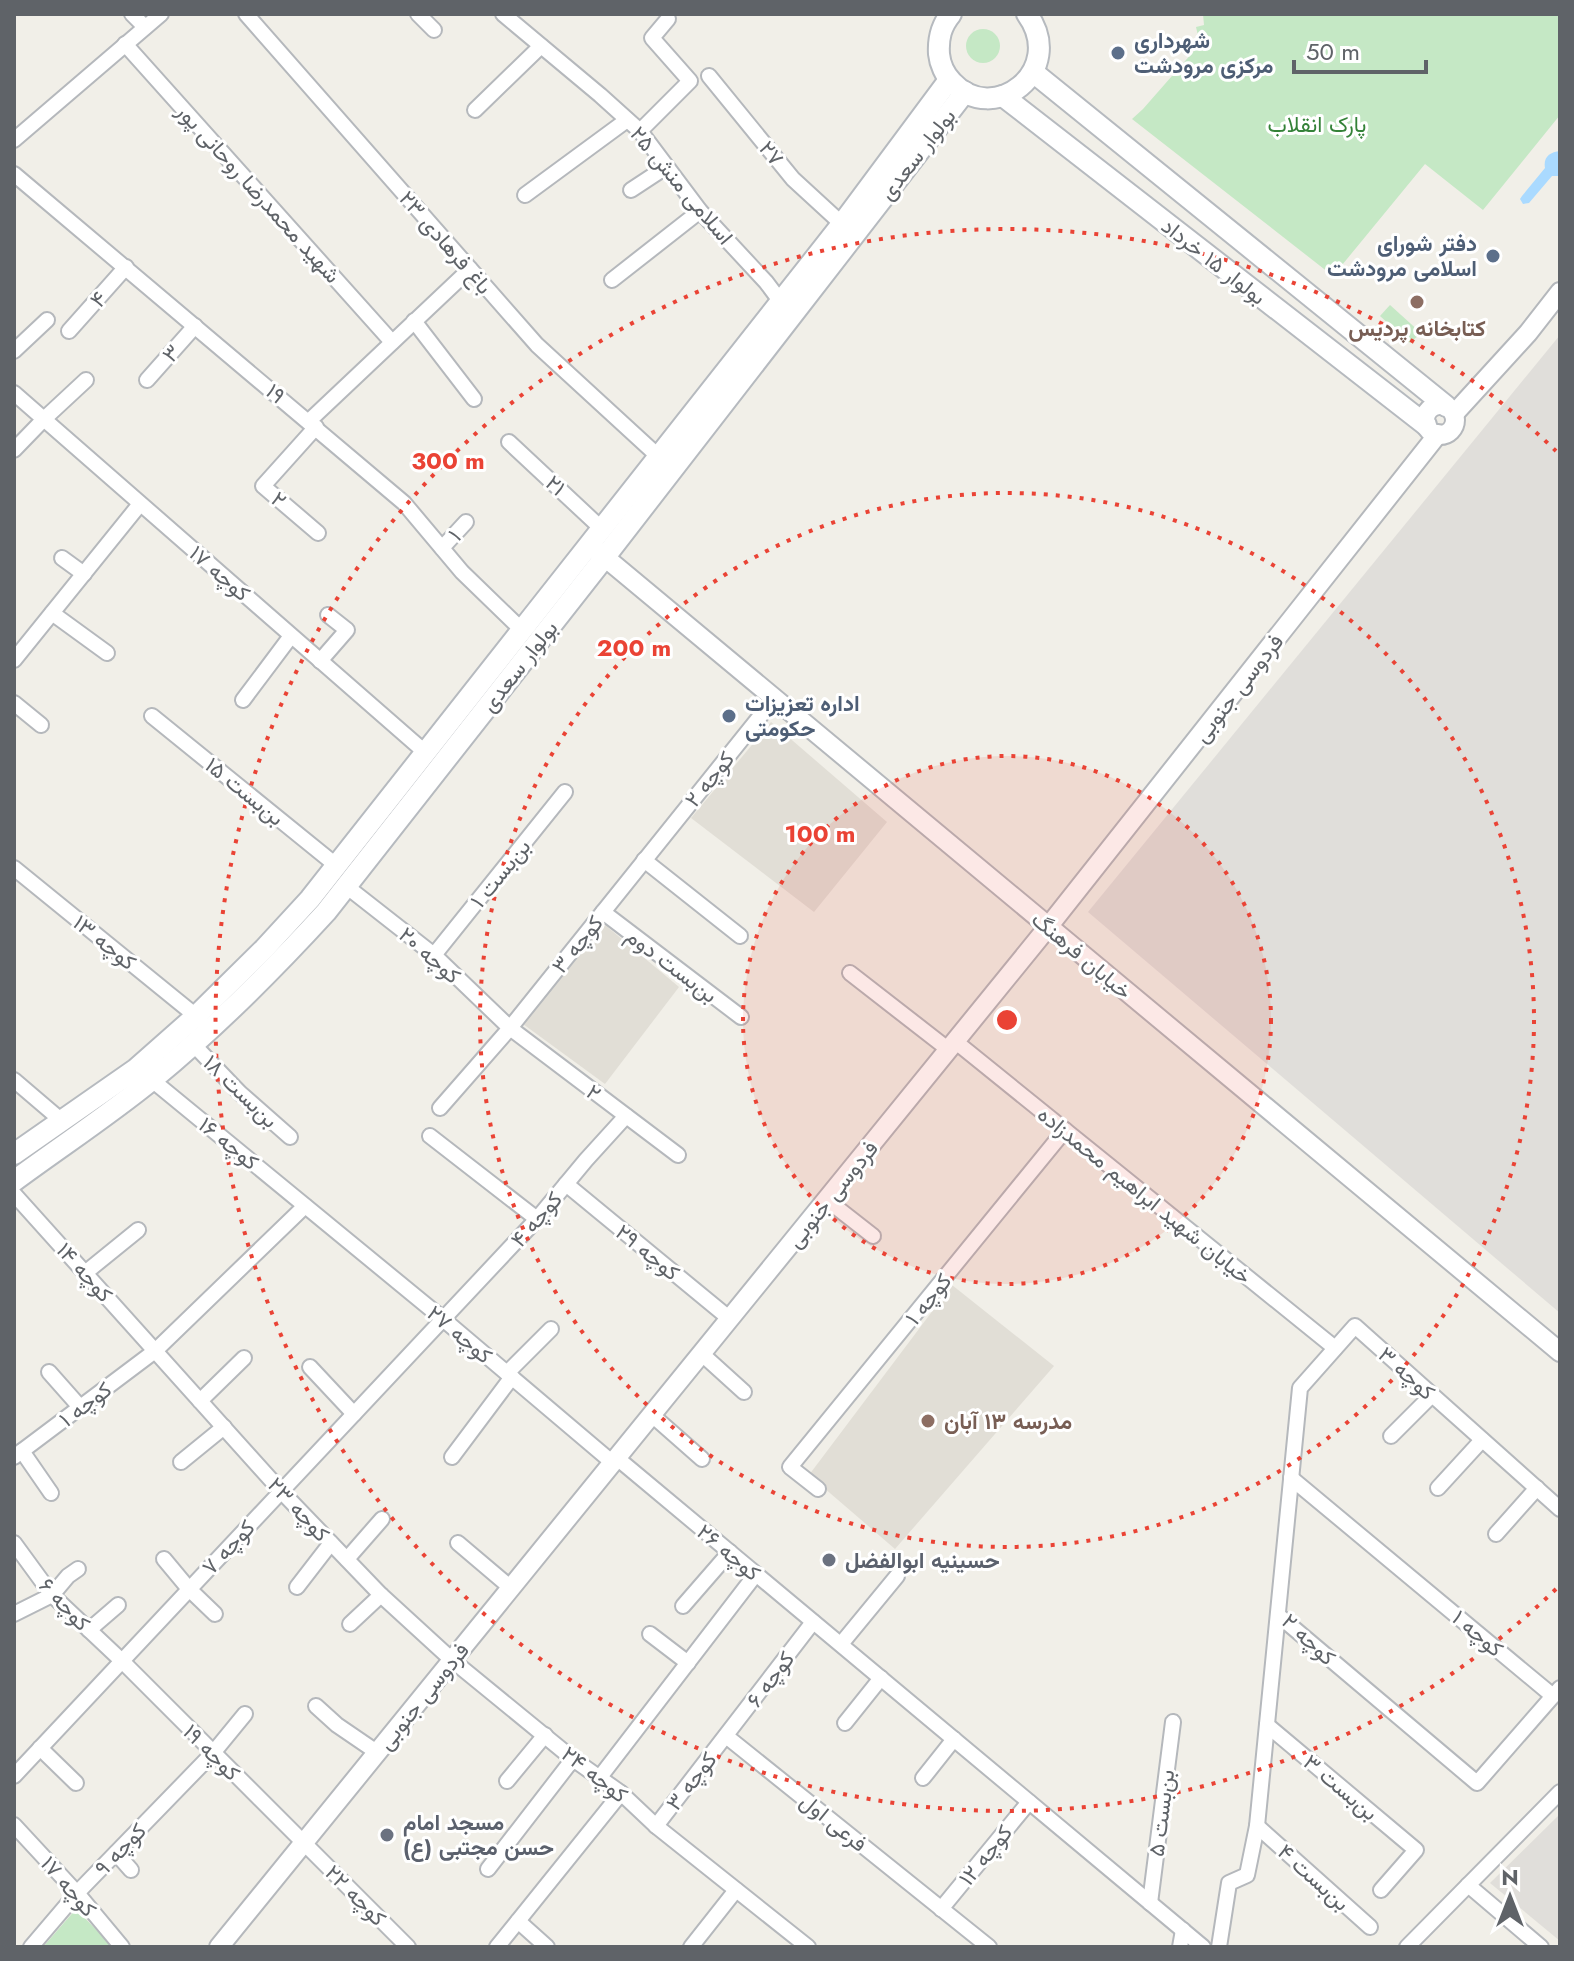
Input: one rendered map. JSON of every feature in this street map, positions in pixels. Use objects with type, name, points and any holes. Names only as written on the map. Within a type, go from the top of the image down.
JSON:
[{"type":"main road","points":[[942,17],[938,42],[940,62],[957,86],[977,97],[990,98],[1015,91],[1026,83],[1033,72],[1039,58],[1040,43],[1037,28],[1028,14]]},
{"type":"main road","name":"بولوار ۱۵ خرداد","points":[[1033,72],[1450,410]]},
{"type":"main road","name":"بولوار سعدی","points":[[14,1154],[136,1069],[264,949],[337,866],[522,630],[599,544],[659,457],[842,224],[957,86]]},
{"type":"main road","name":"بولوار سعدی","points":[[14,1181],[152,1080],[279,963],[326,912],[599,544],[957,86]]},
{"type":"main road","name":"بولوار ۱۵ خرداد","points":[[1003,96],[1432,430]]},
{"type":"street","points":[[132,14],[145,27]]},
{"type":"street","points":[[14,140],[161,14]]},
{"type":"street","name":"باغ فرهادی ۲۳","points":[[246,14],[537,345],[659,457]]},
{"type":"street","points":[[418,14],[434,30]]},
{"type":"street","name":"اسلامی منش ۲۵","points":[[503,14],[640,131],[700,211],[781,302]]},
{"type":"street","points":[[640,131],[690,81],[652,38],[668,19]]},
{"type":"street","name":"شهید محمدرضا روحانی پور","points":[[125,44],[392,342]]},
{"type":"street","points":[[475,110],[541,46]]},
{"type":"street","name":"۲۷","points":[[709,76],[793,179],[842,224]]},
{"type":"street","points":[[525,195],[627,120]]},
{"type":"street","points":[[631,190],[666,167]]},
{"type":"street","name":"۱۹","points":[[14,174],[404,503],[462,572],[522,630]]},
{"type":"street","points":[[612,280],[700,211]]},
{"type":"street","name":"۴","points":[[69,331],[126,267]]},
{"type":"street","points":[[312,424],[392,342],[470,269]]},
{"type":"street","points":[[1450,410],[1528,333],[1560,292]]},
{"type":"street","points":[[14,351],[47,320]]},
{"type":"street","points":[[414,321],[474,399]]},
{"type":"street","name":"۳","points":[[147,380],[195,326]]},
{"type":"street","points":[[14,450],[86,380]]},
{"type":"street","name":"کوچه ۱۷","points":[[14,393],[426,753]]},
{"type":"street","name":"فردوسی جنوبی","points":[[219,1947],[1048,927],[1432,430],[1425,416],[1429,408],[1438,405],[1450,410]]},
{"type":"street","name":"۲","points":[[312,424],[263,486],[318,533]]},
{"type":"street","name":"۲۱","points":[[509,442],[599,544]]},
{"type":"street","points":[[14,660],[140,504]]},
{"type":"street","name":"۱","points":[[442,548],[466,522]]},
{"type":"street","name":"خیابان فرهنگ","points":[[599,544],[774,699],[1560,1352]]},
{"type":"street","points":[[62,558],[84,574]]},
{"type":"street","points":[[52,613],[107,653]]},
{"type":"street","points":[[320,661],[347,630],[328,615]]},
{"type":"street","points":[[243,700],[291,636]]},
{"type":"street","name":"کوچه ۲","points":[[644,860],[774,699]]},
{"type":"street","points":[[14,703],[41,725]]},
{"type":"street","name":"بن‌بست ۱۵","points":[[152,716],[337,866]]},
{"type":"street","name":"بن‌بست ۱","points":[[434,955],[565,792]]},
{"type":"street","points":[[644,860],[740,936]]},
{"type":"street","name":"کوچه ۳","points":[[440,1108],[510,1028],[644,860]]},
{"type":"street","name":"کوچه ۱۳","points":[[14,868],[196,1016]]},
{"type":"street","name":"کوچه ۲۰","points":[[346,886],[434,955],[510,1028]]},
{"type":"street","name":"بن‌بست دوم","points":[[603,912],[741,1017]]},
{"type":"street","name":"خیابان شهید ابراهیم محمدزاده","points":[[850,973],[1065,1130],[1335,1348]]},
{"type":"street","name":"۲","points":[[510,1028],[678,1155]]},
{"type":"street","name":"بن‌بست ۱۸","points":[[193,1044],[240,1093],[290,1137]]},
{"type":"street","points":[[14,1080],[62,1121]]},
{"type":"street","name":"کوچه ۱۶","points":[[152,1080],[305,1206]]},
{"type":"street","name":"کوچه ۴","points":[[443,1319],[537,1219],[626,1116]]},
{"type":"street","name":"کوچه ۱","points":[[818,1489],[790,1467],[1065,1130]]},
{"type":"street","points":[[430,1136],[537,1219]]},
{"type":"street","name":"کوچه ۲۹","points":[[566,1184],[730,1319]]},
{"type":"street","name":"کوچه ۱۴","points":[[14,1194],[155,1351]]},
{"type":"street","points":[[827,1200],[873,1236]]},
{"type":"street","name":"کوچه ۱","points":[[17,1452],[155,1351],[305,1206]]},
{"type":"street","name":"کوچه ۲۷","points":[[305,1206],[615,1461]]},
{"type":"street","points":[[85,1273],[138,1230]]},
{"type":"street","name":"کوچه ۷","points":[[14,1776],[443,1319]]},
{"type":"street","name":"کوچه ۳","points":[[1335,1348],[1355,1326],[1482,1440]]},
{"type":"street","points":[[452,1457],[509,1375],[551,1329]]},
{"type":"street","name":"کوچه ۲","points":[[1335,1348],[1300,1388],[1278,1615],[1477,1783],[1557,1692]]},
{"type":"street","name":"کوچه ۲۳","points":[[155,1351],[281,1491],[381,1595],[452,1660]]},
{"type":"street","points":[[702,1354],[744,1392]]},
{"type":"street","points":[[200,1401],[244,1358]]},
{"type":"street","points":[[310,1367],[354,1414]]},
{"type":"street","points":[[49,1372],[80,1407]]},
{"type":"street","points":[[1391,1436],[1432,1395]]},
{"type":"street","points":[[652,1415],[702,1459]]},
{"type":"street","points":[[181,1462],[224,1427]]},
{"type":"street","points":[[1438,1488],[1482,1440],[1560,1509]]},
{"type":"street","points":[[17,1452],[51,1493]]},
{"type":"street","name":"کوچه ۲۶","points":[[615,1461],[841,1644]]},
{"type":"street","name":"کوچه ۱","points":[[1291,1478],[1557,1692]]},
{"type":"street","points":[[1496,1534],[1537,1488]]},
{"type":"street","points":[[347,1559],[382,1519]]},
{"type":"street","name":"کوچه ۶","points":[[14,1543],[52,1595],[122,1661]]},
{"type":"street","points":[[297,1587],[331,1543]]},
{"type":"street","points":[[458,1543],[511,1588]]},
{"type":"street","points":[[683,1606],[730,1552]]},
{"type":"street","points":[[164,1559],[215,1614]]},
{"type":"street","points":[[14,1614],[52,1595],[78,1569]]},
{"type":"street","points":[[600,1777],[756,1574]]},
{"type":"street","points":[[897,1576],[841,1644],[1203,1947]]},
{"type":"street","points":[[350,1624],[381,1595]]},
{"type":"street","points":[[89,1630],[118,1605]]},
{"type":"street","points":[[1219,1947],[1229,1883],[1247,1875],[1257,1826],[1278,1615]]},
{"type":"street","name":"کوچه ۶","points":[[726,1736],[813,1622]]},
{"type":"street","points":[[650,1634],[688,1663]]},
{"type":"street","name":"کوچه ۲۴","points":[[452,1660],[573,1759],[621,1793],[656,1826],[736,1890]]},
{"type":"street","name":"کوچه ۱۹","points":[[122,1661],[304,1843]]},
{"type":"street","points":[[845,1723],[881,1678]]},
{"type":"street","points":[[316,1706],[337,1725],[378,1753]]},
{"type":"street","name":"کوچه ۹","points":[[31,1947],[77,1893],[213,1753],[245,1714]]},
{"type":"street","name":"بن‌بست ۵","points":[[1150,1903],[1173,1722]]},
{"type":"street","name":"بن‌بست ۳","points":[[1267,1725],[1416,1850],[1381,1890]]},
{"type":"street","points":[[507,1781],[545,1735]]},
{"type":"street","name":"کوچه ۳","points":[[656,1826],[726,1736]]},
{"type":"street","name":"فرعی اول","points":[[726,1736],[941,1909]]},
{"type":"street","points":[[923,1778],[954,1739]]},
{"type":"street","points":[[40,1748],[76,1783]]},
{"type":"street","points":[[488,1869],[573,1759]]},
{"type":"street","points":[[1407,1947],[1560,1792]]},
{"type":"street","points":[[497,1947],[621,1793]]},
{"type":"street","name":"کوچه ۱۲","points":[[941,1909],[1029,1802]]},
{"type":"street","name":"کوچه ۱۷","points":[[14,1825],[122,1947]]},
{"type":"street","name":"بن‌بست ۴","points":[[1257,1826],[1370,1927]]},
{"type":"street","name":"کوچه ۲۲","points":[[304,1843],[408,1947]]},
{"type":"street","points":[[116,1853],[131,1870]]},
{"type":"street","points":[[1468,1885],[1541,1947]]},
{"type":"street","points":[[691,1947],[736,1890],[808,1947]]},
{"type":"street","points":[[941,1909],[989,1947]]},
{"type":"street","points":[[518,1921],[547,1947]]},
{"type":"street","points":[[1180,1947],[1183,1930]]},
{"type":"shaded area","points":[[1560,335],[1560,1313],[1088,912]]},
{"type":"shaded area","points":[[771,722],[887,822],[814,912],[691,818]]},
{"type":"shaded area","points":[[605,925],[679,987],[605,1084],[523,1024]]},
{"type":"shaded area","name":"مدرسه ۱۳ آبان","points":[[952,1285],[1054,1366],[895,1549],[809,1475]]},
{"type":"shaded area","points":[[1560,1814],[1560,1941],[1490,1883]]},
{"type":"green space","name":"پارک انقلاب","points":[[1203,14],[1560,14],[1560,115],[1483,210],[1425,164],[1333,276],[1132,119],[1200,44],[1196,27],[1204,25]]},
{"type":"green space","points":[[983,29],[995,34],[1000,46],[995,58],[983,63],[971,58],[966,46],[971,34]]},
{"type":"green space","points":[[1390,305],[1421,333],[1410,343],[1380,316]]},
{"type":"green space","points":[[76,1909],[113,1947],[43,1947]]},
{"type":"water","points":[[1560,151],[1560,176],[1552,176],[1529,203],[1523,204],[1520,199],[1545,168],[1546,158]]},
{"type":"place","name":"شهرداری مرکزی مرودشت","points":[[1118,53]]},
{"type":"place","name":"دفتر شورای اسلامی مرودشت","points":[[1493,256]]},
{"type":"place","name":"کتابخانه پردیس","points":[[1417,302]]},
{"type":"place","name":"اداره تعزیزات حکومتی","points":[[729,716]]},
{"type":"place","name":"مدرسه ۱۳ آبان","points":[[928,1421]]},
{"type":"place","name":"حسینیه ابوالفضل","points":[[829,1560]]},
{"type":"place","name":"مسجد امام حسن مجتبی (ع)","points":[[387,1835]]}]
